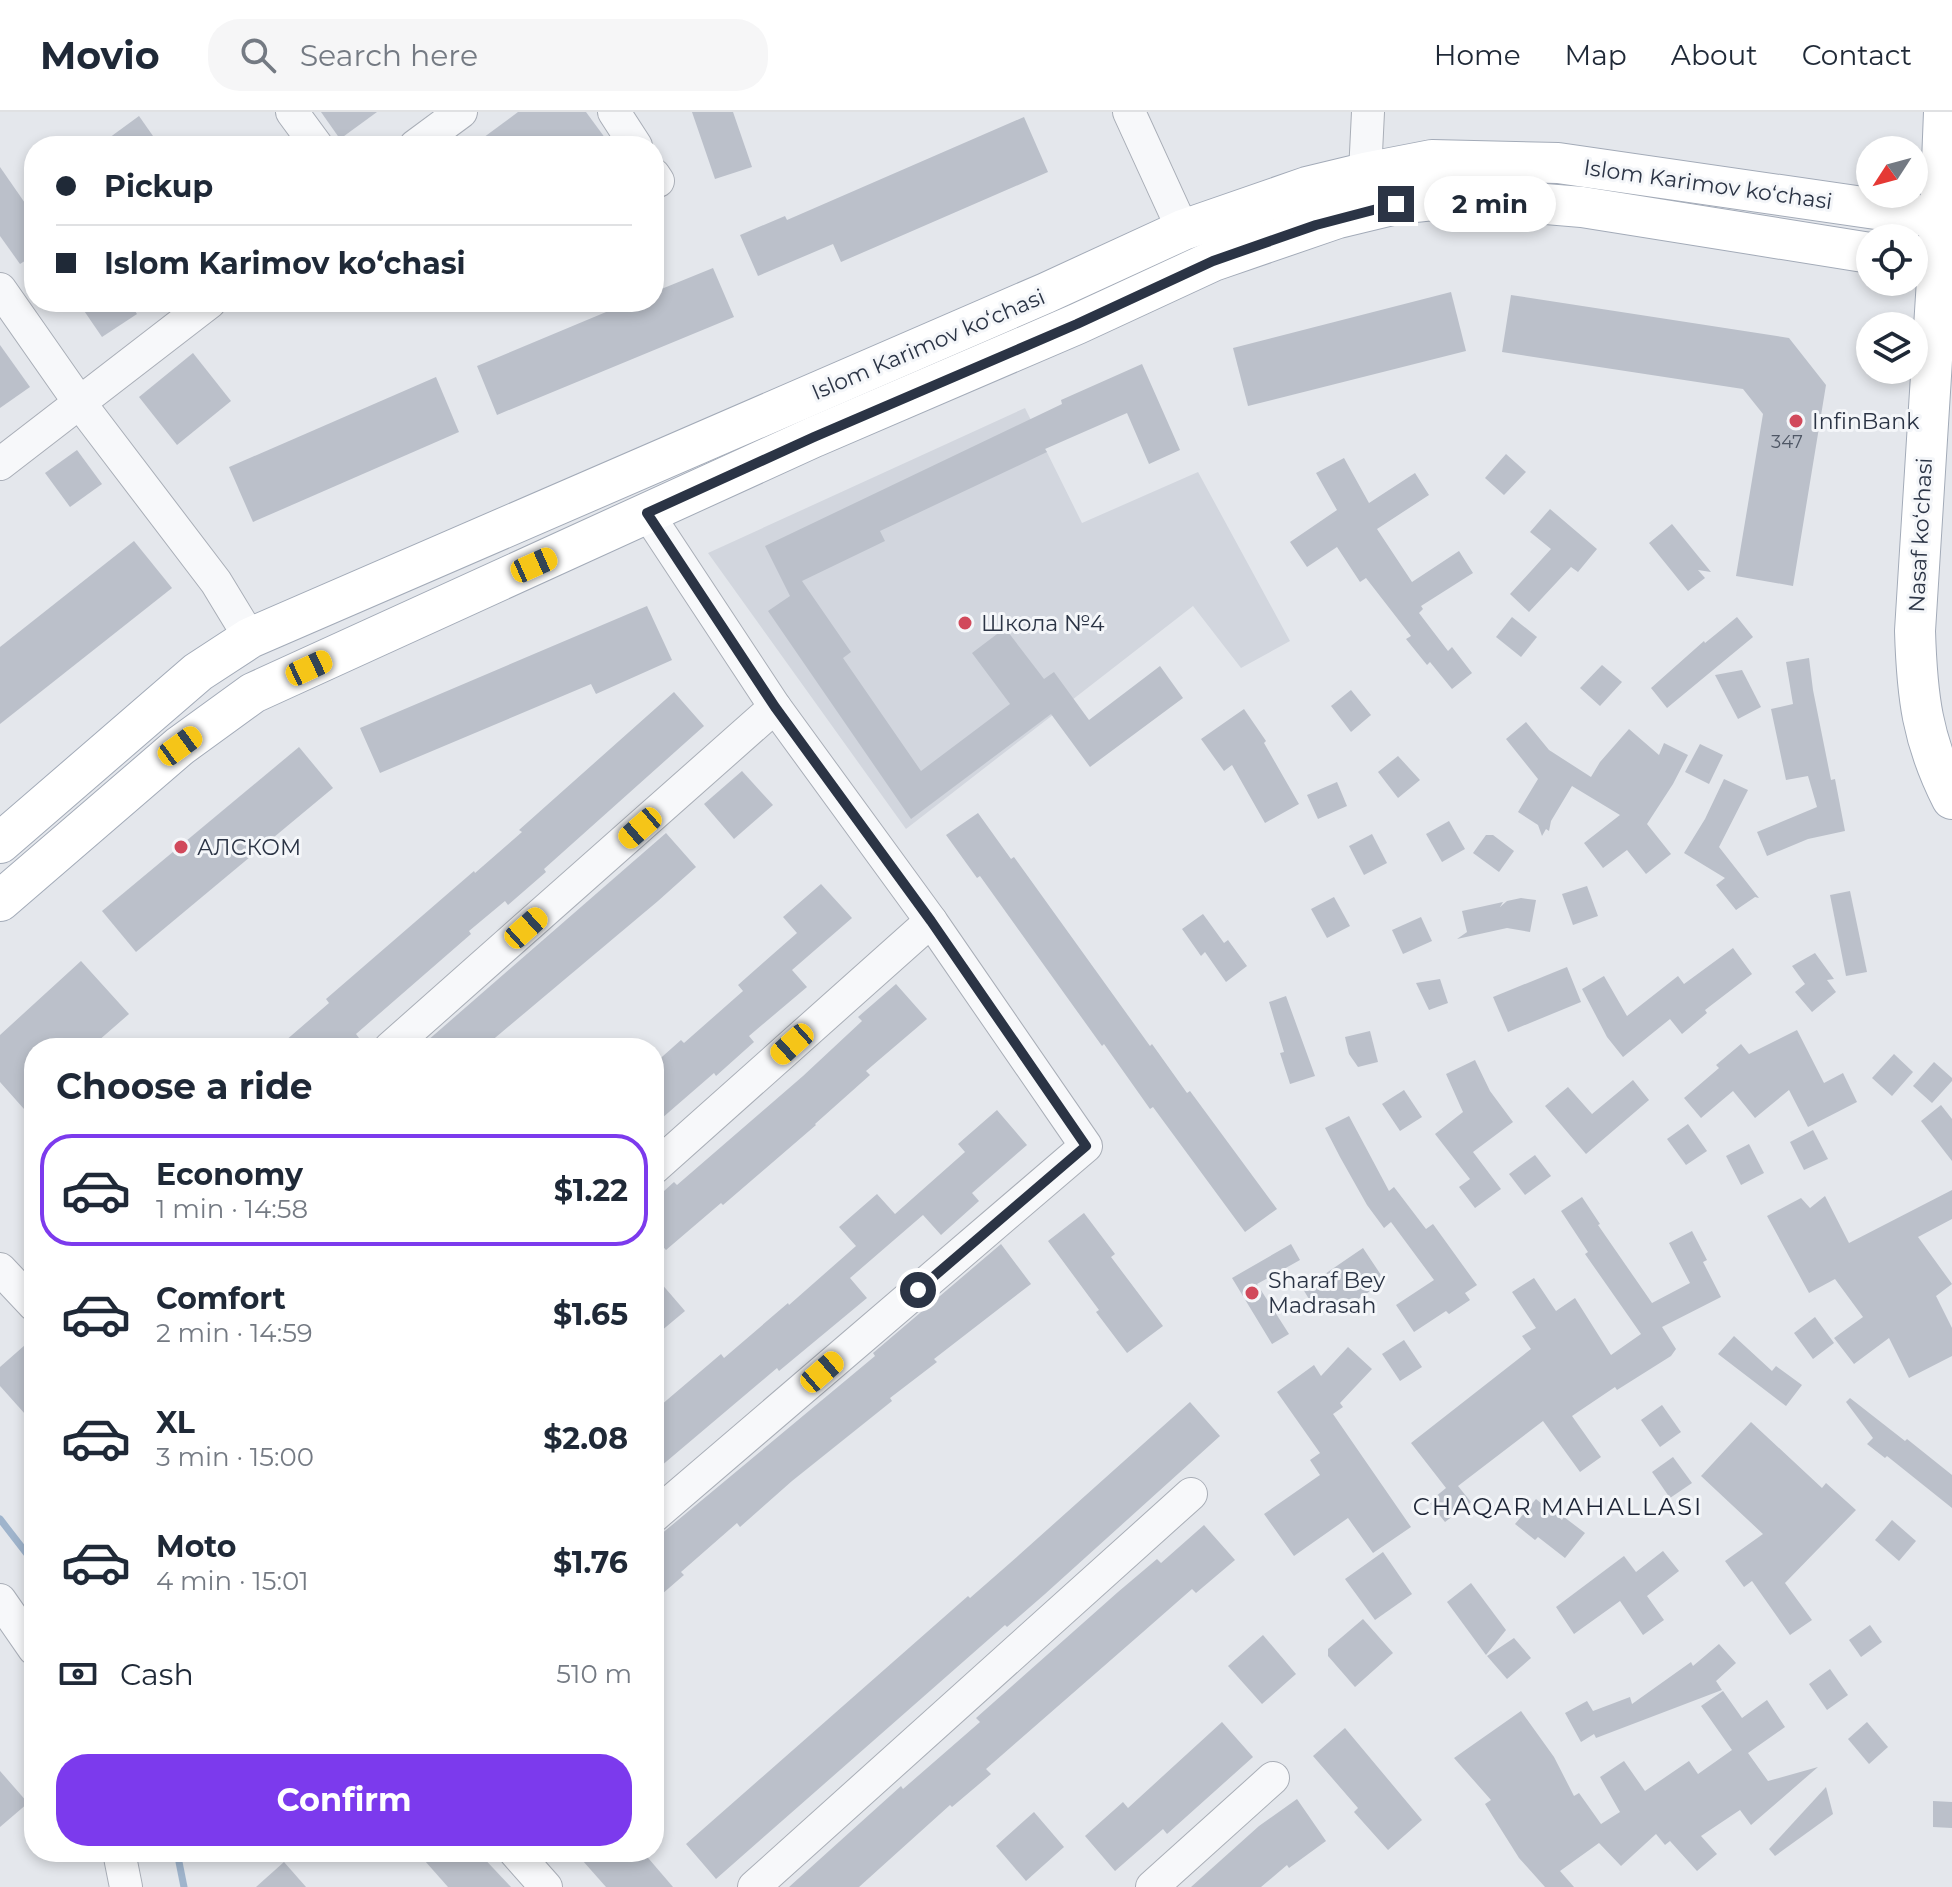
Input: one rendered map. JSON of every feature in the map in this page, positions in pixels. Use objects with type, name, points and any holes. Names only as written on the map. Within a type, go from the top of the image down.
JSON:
[{"type":"main road","name":"Nasaf ko‘chasi","points":[[1944,112],[1945,219],[1935,264],[1915,631],[1917,684],[1924,734],[1952,799]]},
{"type":"main road","name":"Islom Karimov ko‘chasi","points":[[0,843],[198,672],[250,638],[1046,293],[1183,230],[1307,187],[1432,160],[1558,163],[1945,219]]},
{"type":"main road","name":"Islom Karimov ko‘chasi","points":[[0,901],[180,746],[253,693],[814,437],[1077,324],[1213,261],[1308,228],[1396,204],[1461,197],[1582,207],[1856,251]]},
{"type":"street","points":[[292,112],[310,136]]},
{"type":"street","points":[[429,136],[461,112]]},
{"type":"street","points":[[614,112],[630,136]]},
{"type":"street","points":[[1129,112],[1183,230]]},
{"type":"street","points":[[1365,173],[1368,112]]},
{"type":"street","points":[[0,289],[79,402],[216,582],[250,638]]},
{"type":"street","points":[[0,464],[197,312]]},
{"type":"street","points":[[647,513],[775,707],[931,921],[1086,1146],[664,1507]]},
{"type":"street","points":[[401,1038],[775,707]]},
{"type":"street","points":[[664,1159],[931,921]]},
{"type":"street","points":[[0,1269],[24,1294]]},
{"type":"street","points":[[754,1887],[1191,1494]]},
{"type":"street","points":[[0,1600],[24,1635]]},
{"type":"street","points":[[1152,1887],[1273,1778]]},
{"type":"street","points":[[121,1862],[126,1887]]},
{"type":"street","points":[[524,1862],[546,1887]]},
{"type":"shaded area","name":"Школа №4","points":[[1025,408],[1082,523],[1198,472],[1290,641],[1241,668],[1193,606],[906,829],[708,553]]},
{"type":"building","points":[[321,112],[377,112],[344,136],[338,136]]},
{"type":"building","points":[[518,112],[586,112],[604,136],[486,136]]},
{"type":"building","points":[[692,112],[733,112],[752,167],[715,179]]},
{"type":"building","points":[[139,116],[153,136],[112,136]]},
{"type":"building","points":[[1024,117],[1048,172],[841,262],[833,244],[758,276],[740,235],[785,216],[787,220]]},
{"type":"building","points":[[0,167],[24,202],[24,261],[20,264],[0,236]]},
{"type":"building","points":[[713,268],[734,317],[497,415],[477,366],[606,312],[664,312],[664,288]]},
{"type":"building","points":[[1451,292],[1466,351],[1248,406],[1233,348]]},
{"type":"building","points":[[1511,295],[1789,338],[1826,385],[1793,586],[1736,576],[1763,414],[1743,389],[1502,352]]},
{"type":"building","points":[[85,312],[136,312],[137,314],[102,337]]},
{"type":"building","points":[[0,345],[30,387],[0,408]]},
{"type":"building","points":[[193,353],[231,401],[177,445],[139,397]]},
{"type":"building","points":[[1142,364],[1180,450],[1149,464],[1127,413],[1045,449],[1047,452],[880,531],[885,541],[802,581],[851,652],[843,658],[921,771],[1010,704],[972,653],[1005,628],[1044,679],[1054,672],[1089,720],[1160,666],[1183,698],[1090,767],[1051,714],[911,819],[768,611],[790,596],[765,546],[1062,404],[1061,400]]},
{"type":"building","points":[[436,377],[459,432],[253,522],[229,467]]},
{"type":"building","points":[[77,450],[102,484],[70,507],[45,473]]},
{"type":"building","points":[[1506,454],[1526,472],[1504,495],[1485,478]]},
{"type":"building","points":[[1344,458],[1369,503],[1415,473],[1429,495],[1377,529],[1412,582],[1459,551],[1473,573],[1421,606],[1423,609],[1419,613],[1448,651],[1452,647],[1472,673],[1452,689],[1430,662],[1427,665],[1406,639],[1411,636],[1366,578],[1360,582],[1337,547],[1307,567],[1290,542],[1337,510],[1316,473]]},
{"type":"building","points":[[1550,509],[1597,549],[1578,572],[1571,567],[1529,612],[1510,594],[1551,549],[1530,532]]},
{"type":"building","points":[[1672,524],[1711,572],[1698,570],[1705,578],[1688,591],[1649,543]]},
{"type":"building","points":[[134,541],[172,588],[0,724],[0,647]]},
{"type":"building","points":[[647,606],[672,660],[596,694],[591,684],[380,773],[360,728]]},
{"type":"building","points":[[1512,617],[1537,637],[1521,657],[1496,637]]},
{"type":"building","points":[[1737,617],[1753,637],[1667,708],[1651,688],[1704,641]]},
{"type":"building","points":[[1809,658],[1831,780],[1835,779],[1845,831],[1808,839],[1767,856],[1757,832],[1817,807],[1808,776],[1786,780],[1771,709],[1793,704],[1786,662]]},
{"type":"building","points":[[1602,665],[1622,682],[1600,706],[1580,688]]},
{"type":"building","points":[[1742,670],[1761,707],[1738,719],[1715,675]]},
{"type":"building","points":[[1351,690],[1371,715],[1351,732],[1331,706]]},
{"type":"building","points":[[674,692],[704,726],[544,869],[546,872],[508,905],[505,901],[469,931],[471,934],[356,1034],[359,1038],[289,1038],[329,1003],[326,999],[522,832],[519,830]]},
{"type":"building","points":[[1244,709],[1266,741],[1264,743],[1299,804],[1265,823],[1232,765],[1224,771],[1201,739]]},
{"type":"building","points":[[1526,722],[1549,750],[1591,777],[1629,729],[1659,755],[1664,743],[1688,755],[1647,824],[1671,854],[1646,874],[1627,850],[1603,868],[1584,843],[1620,815],[1572,786],[1551,821],[1549,831],[1546,829],[1542,836],[1538,825],[1518,812],[1538,779],[1506,739]]},
{"type":"building","points":[[1700,744],[1723,755],[1709,784],[1685,772]]},
{"type":"building","points":[[299,747],[333,788],[136,952],[102,911]]},
{"type":"building","points":[[1398,756],[1420,780],[1398,798],[1378,772]]},
{"type":"building","points":[[742,771],[773,805],[734,839],[704,804]]},
{"type":"building","points":[[1724,779],[1748,790],[1719,847],[1759,898],[1755,897],[1736,910],[1716,885],[1725,878],[1684,853]]},
{"type":"building","points":[[1337,782],[1347,806],[1318,819],[1307,795]]},
{"type":"building","points":[[978,813],[1011,859],[1014,857],[1150,1046],[1152,1044],[1187,1093],[1190,1091],[1277,1209],[1245,1232],[1153,1107],[1150,1109],[1104,1044],[1102,1046],[980,876],[977,878],[946,835]]},
{"type":"building","points":[[1449,821],[1465,849],[1442,862],[1426,834]]},
{"type":"building","points":[[666,833],[696,867],[495,1038],[430,1038]]},
{"type":"building","points":[[1372,834],[1387,863],[1364,875],[1349,846]]},
{"type":"building","points":[[1486,835],[1493,835],[1514,851],[1499,872],[1473,853]]},
{"type":"building","points":[[821,884],[852,918],[792,970],[807,987],[749,1036],[754,1042],[664,1116],[664,1055],[681,1040],[684,1043],[743,991],[738,985],[797,933],[783,917]]},
{"type":"building","points":[[1587,886],[1598,916],[1573,925],[1562,894]]},
{"type":"building","points":[[1850,891],[1867,972],[1846,976],[1830,895]]},
{"type":"building","points":[[1334,897],[1350,926],[1327,938],[1311,909]]},
{"type":"building","points":[[1521,898],[1536,900],[1530,932],[1507,928],[1457,939],[1467,932],[1462,911],[1503,902],[1500,907],[1507,901]]},
{"type":"building","points":[[1203,914],[1224,943],[1228,940],[1247,966],[1226,982],[1205,952],[1201,956],[1182,929]]},
{"type":"building","points":[[1421,917],[1432,941],[1403,954],[1392,930]]},
{"type":"building","points":[[1733,948],[1752,974],[1705,1010],[1707,1013],[1682,1034],[1670,1019],[1623,1057],[1607,1037],[1582,989],[1604,976],[1627,1016],[1678,976],[1684,984]]},
{"type":"building","points":[[1815,953],[1834,979],[1827,980],[1836,992],[1812,1012],[1795,992],[1805,984],[1792,966]]},
{"type":"building","points":[[81,961],[129,1014],[101,1038],[24,1038],[24,1109],[0,1082],[0,1035]]},
{"type":"building","points":[[1567,967],[1581,1002],[1508,1032],[1493,997]]},
{"type":"building","points":[[1440,979],[1448,1003],[1429,1010],[1416,983]]},
{"type":"building","points":[[896,984],[927,1019],[866,1071],[870,1075],[816,1125],[666,1250],[664,1191],[674,1182],[677,1185],[803,1076],[862,1021],[858,1017]]},
{"type":"building","points":[[1286,996],[1315,1076],[1290,1084],[1269,1002]]},
{"type":"building","points":[[1797,1030],[1824,1083],[1843,1073],[1857,1102],[1808,1127],[1789,1090],[1755,1118],[1733,1091],[1701,1118],[1684,1098],[1741,1044],[1749,1054]]},
{"type":"building","points":[[1370,1031],[1378,1062],[1358,1067],[1349,1054],[1345,1037]]},
{"type":"building","points":[[1894,1054],[1913,1072],[1892,1096],[1872,1078]]},
{"type":"building","points":[[1475,1060],[1490,1091],[1513,1122],[1473,1152],[1501,1189],[1475,1208],[1459,1187],[1470,1179],[1435,1134],[1463,1112],[1446,1074]]},
{"type":"building","points":[[1934,1062],[1952,1081],[1932,1103],[1913,1086]]},
{"type":"building","points":[[1633,1080],[1649,1100],[1586,1154],[1545,1106],[1568,1087],[1592,1114]]},
{"type":"building","points":[[1404,1090],[1422,1117],[1400,1131],[1382,1104]]},
{"type":"building","points":[[1941,1105],[1952,1119],[1952,1161],[1921,1121]]},
{"type":"building","points":[[997,1110],[1027,1145],[972,1193],[979,1201],[941,1235],[923,1215],[850,1278],[867,1298],[779,1371],[777,1368],[664,1464],[664,1402],[721,1354],[724,1358],[856,1246],[839,1227],[877,1194],[895,1214],[965,1152],[958,1144]]},
{"type":"building","points":[[1349,1116],[1389,1191],[1394,1187],[1426,1229],[1433,1224],[1477,1285],[1465,1293],[1470,1300],[1414,1332],[1396,1305],[1434,1280],[1391,1222],[1384,1228],[1340,1157],[1325,1128]]},
{"type":"building","points":[[1688,1124],[1707,1151],[1686,1165],[1667,1139]]},
{"type":"building","points":[[1813,1130],[1828,1159],[1804,1170],[1790,1142]]},
{"type":"building","points":[[1749,1144],[1764,1173],[1741,1185],[1726,1156]]},
{"type":"building","points":[[1535,1155],[1551,1176],[1525,1195],[1509,1174]]},
{"type":"building","points":[[1952,1190],[1952,1219],[1918,1237],[1952,1284],[1936,1296],[1952,1328],[1952,1356],[1909,1378],[1889,1338],[1854,1364],[1834,1338],[1863,1317],[1835,1279],[1809,1293],[1767,1216],[1801,1198],[1810,1208],[1825,1196],[1849,1243]]},
{"type":"building","points":[[1582,1197],[1652,1303],[1690,1283],[1669,1243],[1692,1231],[1721,1297],[1662,1327],[1676,1349],[1671,1356],[1617,1390],[1615,1387],[1572,1416],[1601,1457],[1580,1472],[1543,1421],[1458,1486],[1471,1502],[1445,1522],[1429,1502],[1446,1488],[1411,1443],[1531,1349],[1522,1336],[1536,1328],[1512,1292],[1534,1278],[1556,1311],[1575,1298],[1611,1355],[1641,1334],[1585,1254],[1588,1252],[1561,1211]]},
{"type":"building","points":[[1084,1213],[1115,1254],[1111,1257],[1163,1326],[1127,1353],[1048,1241]]},
{"type":"building","points":[[1001,1244],[1031,1284],[934,1359],[937,1362],[890,1398],[892,1401],[740,1527],[737,1523],[681,1572],[684,1575],[664,1592],[664,1532],[875,1356],[873,1353]]},
{"type":"building","name":"Sharaf Bey Madrasah","points":[[1291,1244],[1300,1260],[1257,1284],[1289,1334],[1272,1344],[1232,1278]]},
{"type":"building","points":[[1363,1248],[1385,1281],[1342,1310],[1339,1305],[1319,1316],[1303,1289]]},
{"type":"building","points":[[664,1287],[685,1311],[664,1329]]},
{"type":"building","points":[[1815,1317],[1834,1343],[1813,1359],[1794,1333]]},
{"type":"building","points":[[1734,1336],[1772,1371],[1776,1366],[1802,1385],[1786,1406],[1718,1354]]},
{"type":"building","points":[[1404,1340],[1422,1367],[1400,1381],[1382,1354]]},
{"type":"building","points":[[24,1346],[24,1413],[0,1386],[0,1367]]},
{"type":"building","points":[[1348,1347],[1372,1369],[1340,1403],[1343,1407],[1333,1414],[1411,1527],[1373,1553],[1348,1518],[1294,1556],[1264,1514],[1320,1475],[1310,1460],[1320,1453],[1277,1392],[1314,1365],[1321,1376]]},
{"type":"building","points":[[1850,1398],[1952,1475],[1952,1508],[1887,1456],[1885,1458],[1867,1444],[1873,1438],[1846,1402]]},
{"type":"building","points":[[1190,1402],[1220,1436],[1045,1594],[1007,1627],[1005,1625],[716,1879],[686,1844]]},
{"type":"building","points":[[1662,1405],[1681,1432],[1660,1447],[1641,1420]]},
{"type":"building","points":[[1751,1422],[1822,1488],[1826,1483],[1856,1510],[1785,1583],[1812,1620],[1790,1635],[1752,1581],[1744,1587],[1725,1561],[1763,1534],[1701,1476]]},
{"type":"building","points":[[1673,1457],[1692,1483],[1670,1498],[1652,1472]]},
{"type":"building","points":[[1536,1499],[1562,1520],[1564,1517],[1585,1533],[1565,1558],[1515,1524]]},
{"type":"building","points":[[1892,1520],[1916,1541],[1899,1561],[1875,1540]]},
{"type":"building","points":[[1204,1525],[1235,1560],[1196,1593],[1192,1589],[986,1769],[991,1774],[952,1807],[950,1805],[859,1887],[789,1887],[901,1786],[903,1789],[980,1722],[976,1718],[1118,1592],[1157,1559],[1161,1563]]},
{"type":"building","points":[[1663,1551],[1679,1571],[1647,1596],[1664,1620],[1643,1635],[1620,1601],[1574,1634],[1556,1607],[1624,1556],[1636,1572]]},
{"type":"building","points":[[1383,1552],[1412,1594],[1375,1620],[1345,1579]]},
{"type":"building","points":[[1471,1583],[1506,1630],[1486,1655],[1447,1602]]},
{"type":"building","points":[[1363,1619],[1393,1653],[1355,1687],[1328,1656],[1328,1649]]},
{"type":"building","points":[[1870,1625],[1882,1642],[1861,1657],[1849,1640]]},
{"type":"building","points":[[1263,1635],[1296,1674],[1262,1704],[1228,1666]]},
{"type":"building","points":[[1514,1638],[1531,1658],[1507,1679],[1487,1656]]},
{"type":"building","points":[[1719,1644],[1736,1663],[1716,1681],[1722,1690],[1596,1738],[1594,1734],[1581,1742],[1565,1713],[1587,1701],[1593,1711],[1630,1697],[1632,1704],[1691,1662],[1693,1666]]},
{"type":"building","points":[[1830,1669],[1848,1695],[1827,1710],[1809,1684]]},
{"type":"building","points":[[1723,1691],[1742,1718],[1767,1700],[1785,1727],[1748,1753],[1768,1781],[1818,1767],[1751,1825],[1740,1810],[1701,1836],[1717,1854],[1697,1871],[1670,1841],[1665,1845],[1656,1834],[1621,1866],[1599,1843],[1560,1871],[1574,1887],[1545,1887],[1519,1858],[1485,1804],[1491,1800],[1454,1758],[1521,1711],[1554,1757],[1574,1796],[1579,1793],[1601,1824],[1620,1812],[1600,1777],[1624,1761],[1645,1791],[1689,1761],[1698,1774],[1732,1750],[1701,1706]]},
{"type":"building","points":[[1222,1722],[1253,1757],[1167,1834],[1163,1829],[1115,1871],[1085,1836],[1123,1802],[1128,1808]]},
{"type":"building","points":[[1867,1722],[1888,1747],[1869,1764],[1848,1739]]},
{"type":"building","points":[[1345,1728],[1422,1820],[1388,1850],[1354,1812],[1358,1808],[1313,1756]]},
{"type":"building","points":[[0,1771],[24,1798],[24,1806],[0,1827]]},
{"type":"building","points":[[1826,1787],[1833,1814],[1775,1856],[1769,1849]]},
{"type":"building","points":[[1297,1799],[1326,1841],[1289,1868],[1287,1865],[1261,1887],[1191,1887],[1259,1826]]},
{"type":"building","points":[[1933,1801],[1952,1802],[1952,1828],[1933,1827]]},
{"type":"building","points":[[1034,1812],[1064,1847],[1026,1881],[996,1846]]},
{"type":"building","points":[[284,1862],[306,1887],[256,1887]]},
{"type":"building","points":[[426,1862],[487,1862],[511,1887],[448,1887]]},
{"type":"building","points":[[584,1862],[652,1862],[673,1887],[606,1887]]},
{"type":"waterway","points":[[0,1519],[24,1550]]},
{"type":"waterway","points":[[179,1862],[184,1887]]},
{"type":"place","name":"InfinBank","points":[[1796,421]]},
{"type":"place","name":"Школа №4","points":[[965,623]]},
{"type":"place","name":"АЛСКОМ","points":[[181,847]]},
{"type":"place","name":"Sharaf Bey Madrasah","points":[[1252,1293]]},
{"type":"district","name":"CHAQAR MAHALLASI","points":[[1558,1507]]},
{"type":"route","points":[[918,1290],[1086,1146],[931,921],[775,707],[647,513],[1213,261],[1338,218],[1396,204]]}]
